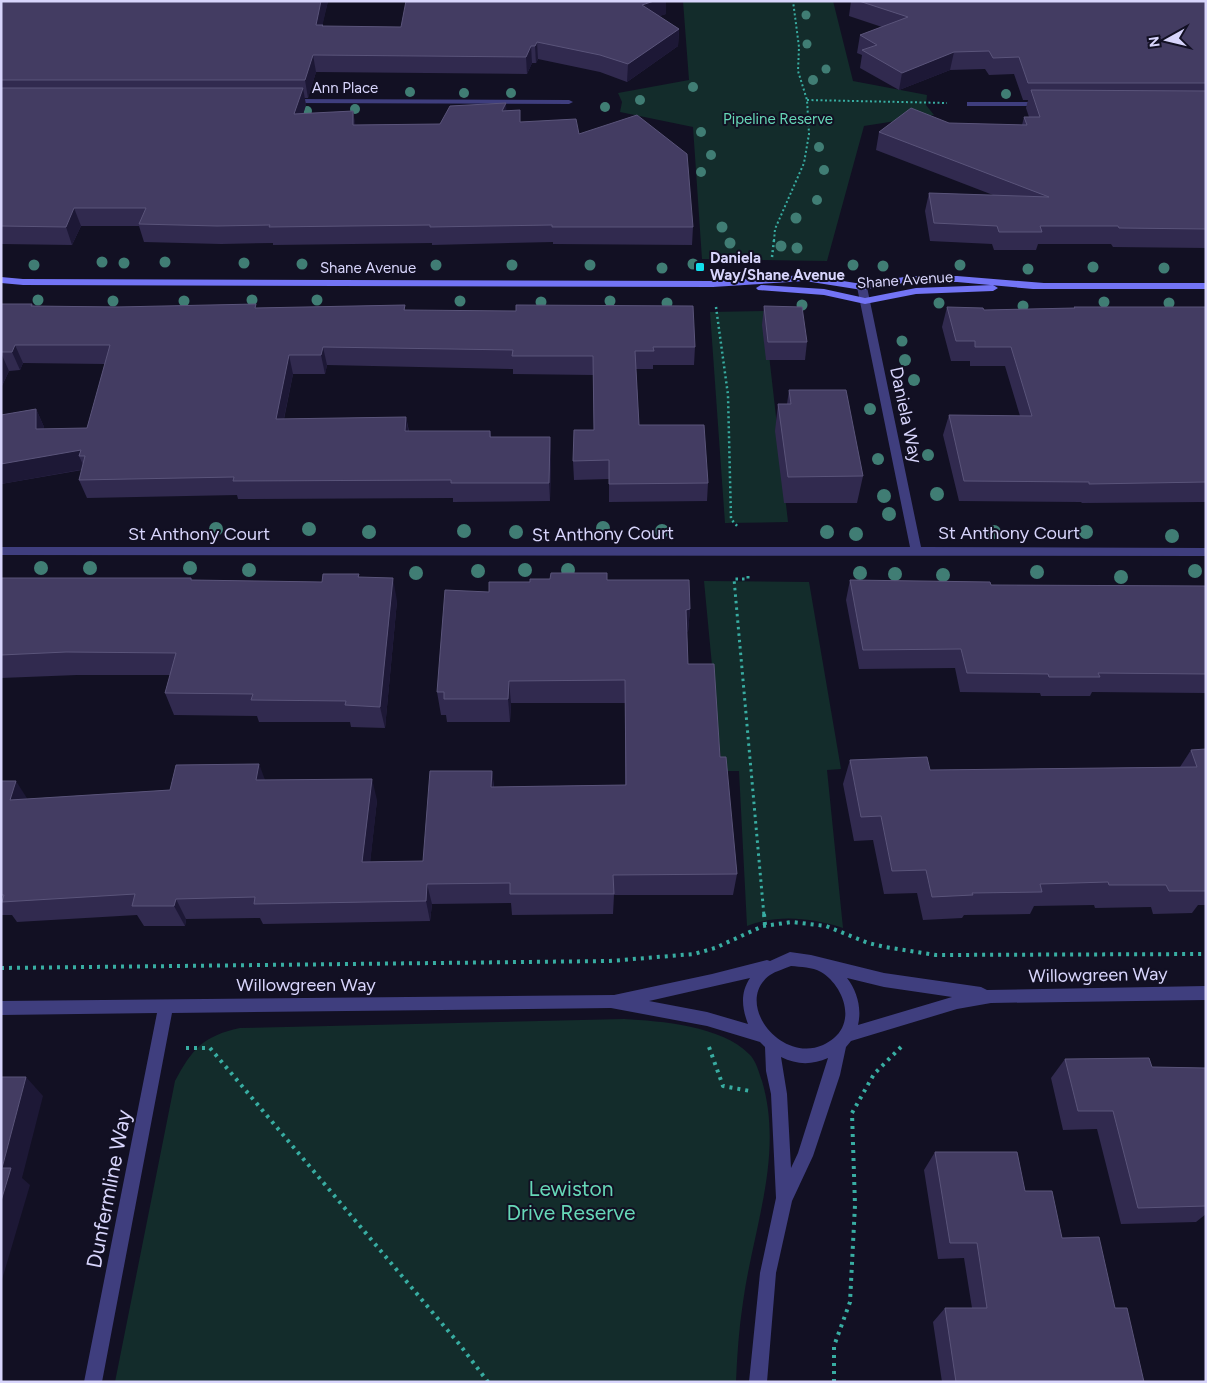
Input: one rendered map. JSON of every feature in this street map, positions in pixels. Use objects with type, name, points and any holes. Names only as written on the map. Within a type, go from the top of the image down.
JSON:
[{"type":"street","name":"Ann Place","points":[[283,101],[569,102]]},
{"type":"street","points":[[970,104],[1048,104]]},
{"type":"street","name":"Shane Avenue","points":[[1,280],[23,282],[713,284],[805,278],[862,286],[919,279],[957,279],[1041,285],[1206,286]]},
{"type":"street","name":"Shane Avenue","points":[[1,284],[23,282]]},
{"type":"street","name":"Shane Avenue","points":[[713,284],[824,292],[865,301],[916,291],[957,291],[1041,285]]},
{"type":"street","name":"Daniela Way","points":[[862,286],[916,550]]},
{"type":"street","name":"St Anthony Court","points":[[1,552],[747,550],[1206,552]]},
{"type":"street","points":[[758,1382],[768,1274],[784,1200],[805,1156],[842,1040],[852,1020],[851,1000],[841,980],[830,970],[819,964],[805,960],[790,959],[771,966],[756,980],[750,997],[749,1007],[767,1040],[779,1094],[784,1200]]},
{"type":"street","name":"Willowgreen Way","points":[[819,964],[884,980],[991,996]]},
{"type":"street","name":"Willowgreen Way","points":[[611,1001],[712,981],[771,966]]},
{"type":"street","name":"Willowgreen Way","points":[[842,1040],[957,1002],[991,996],[1206,993]]},
{"type":"street","name":"Willowgreen Way","points":[[1,1008],[611,1001],[710,1018],[767,1040]]},
{"type":"street","name":"Dunfermline Way","points":[[93,1382],[166,1005]]},
{"type":"street","points":[[767,1040],[788,1053],[810,1056],[830,1050],[842,1040]]},
{"type":"path","points":[[773,262],[771,252],[776,229],[804,163],[809,134],[807,100],[798,71],[799,47],[793,1]]},
{"type":"path","points":[[807,100],[970,104]]},
{"type":"path","points":[[713,284],[728,395],[731,520],[738,526],[747,550],[748,579],[734,578],[765,925]]},
{"type":"path","points":[[1,968],[610,960],[681,956],[704,952],[733,941],[765,925],[784,922],[829,927],[896,950],[936,955],[1206,954]]},
{"type":"path","points":[[834,1382],[834,1346],[850,1302],[855,1205],[852,1113],[874,1074],[903,1046]]},
{"type":"path","points":[[158,1048],[210,1048],[460,1345],[488,1382]]},
{"type":"green space","name":"Pipeline Reserve","points":[[683,1],[833,1],[853,81],[927,95],[926,105],[934,115],[864,126],[827,261],[702,259],[693,127],[620,112],[622,102],[618,93],[689,80]]},
{"type":"green space","points":[[764,311],[788,522],[725,523],[710,312]]},
{"type":"green space","points":[[704,581],[809,582],[841,769],[827,770],[843,928],[795,919],[771,920],[747,926],[739,771],[722,771]]},
{"type":"green space","name":"Lewiston Drive Reserve","points":[[624,1019],[655,1021],[690,1027],[723,1037],[737,1045],[754,1060],[762,1081],[768,1109],[770,1136],[768,1164],[743,1302],[736,1382],[115,1382],[175,1081],[193,1052],[208,1040],[227,1031],[240,1028]]},
{"type":"building","points":[[1,1],[321,1],[316,25],[401,27],[406,1],[654,1],[642,5],[679,29],[628,64],[600,55],[537,42],[535,46],[531,46],[526,57],[313,55],[305,80],[1,80]]},
{"type":"building","points":[[859,1],[1206,1],[1206,83],[1028,83],[1019,57],[993,58],[989,51],[954,52],[902,73],[862,50],[877,45],[860,35],[908,17]]},
{"type":"building","points":[[1,88],[303,88],[294,114],[353,111],[353,125],[440,124],[450,106],[506,103],[502,111],[520,110],[520,122],[576,119],[579,134],[637,115],[687,154],[693,227],[552,227],[552,225],[430,227],[430,225],[269,227],[270,225],[139,224],[146,208],[74,208],[66,227],[1,226]]},
{"type":"building","points":[[1031,90],[1206,91],[1206,229],[1040,226],[1042,232],[999,232],[997,226],[934,223],[929,193],[1049,197],[879,132],[911,108],[949,123],[1027,125],[1024,117],[1040,117]]},
{"type":"building","points":[[1,304],[117,307],[256,304],[255,308],[405,305],[404,310],[516,311],[516,305],[693,306],[695,347],[653,347],[654,351],[635,351],[639,425],[704,425],[708,483],[609,484],[609,460],[573,461],[574,430],[594,430],[593,356],[512,356],[513,350],[323,347],[321,355],[289,355],[276,419],[406,417],[405,431],[490,431],[490,437],[550,437],[549,483],[451,483],[451,480],[233,481],[234,477],[79,480],[85,456],[79,456],[81,450],[1,464],[1,415],[36,409],[36,429],[87,428],[110,345],[15,345],[12,352],[1,352]]},
{"type":"building","points":[[764,306],[802,307],[807,342],[768,342]]},
{"type":"building","points":[[947,307],[983,308],[984,310],[1074,307],[1206,307],[1206,482],[1089,484],[1089,482],[964,481],[949,415],[1032,416],[1011,347],[975,347],[975,341],[956,341]]},
{"type":"building","points":[[789,390],[846,390],[863,476],[788,477],[778,404],[791,404]]},
{"type":"building","points":[[551,573],[607,573],[607,580],[689,580],[690,609],[686,610],[688,664],[714,664],[720,757],[726,757],[737,874],[613,875],[614,894],[510,894],[510,883],[427,884],[426,901],[254,904],[255,897],[176,899],[174,906],[132,906],[135,894],[2,902],[4,895],[1,895],[1,781],[16,781],[10,800],[170,790],[176,765],[259,764],[256,780],[372,779],[362,862],[423,861],[430,771],[492,771],[491,787],[626,785],[625,680],[509,681],[508,699],[444,699],[444,692],[437,692],[445,590],[489,592],[489,582],[530,582],[530,579],[550,579]]},
{"type":"building","points":[[323,574],[359,574],[358,577],[393,578],[380,707],[345,705],[346,701],[251,700],[253,694],[165,693],[176,653],[66,652],[1,655],[1,578],[191,578],[191,580],[322,582]]},
{"type":"building","points":[[850,580],[990,582],[991,585],[1206,586],[1206,674],[1098,673],[1100,677],[1049,677],[1048,674],[967,673],[961,649],[863,650]]},
{"type":"building","points":[[1206,749],[1206,891],[1169,891],[1166,885],[1109,885],[1108,882],[1040,884],[1042,892],[972,893],[973,895],[932,897],[926,870],[892,871],[881,816],[861,817],[850,760],[927,757],[930,770],[1197,767],[1191,750]]},
{"type":"building","points":[[1149,1058],[1152,1067],[1206,1068],[1206,1206],[1138,1208],[1113,1111],[1078,1111],[1065,1059]]},
{"type":"building","points":[[1,1077],[26,1077],[2,1168],[11,1168],[1,1201]]},
{"type":"building","points":[[935,1152],[1017,1152],[1025,1191],[1052,1191],[1062,1238],[1099,1237],[1115,1308],[1127,1308],[1144,1382],[956,1382],[945,1308],[987,1308],[977,1243],[950,1243]]},
{"type":"place","name":"Daniela Way/Shane Avenue","points":[[700,267]]}]
